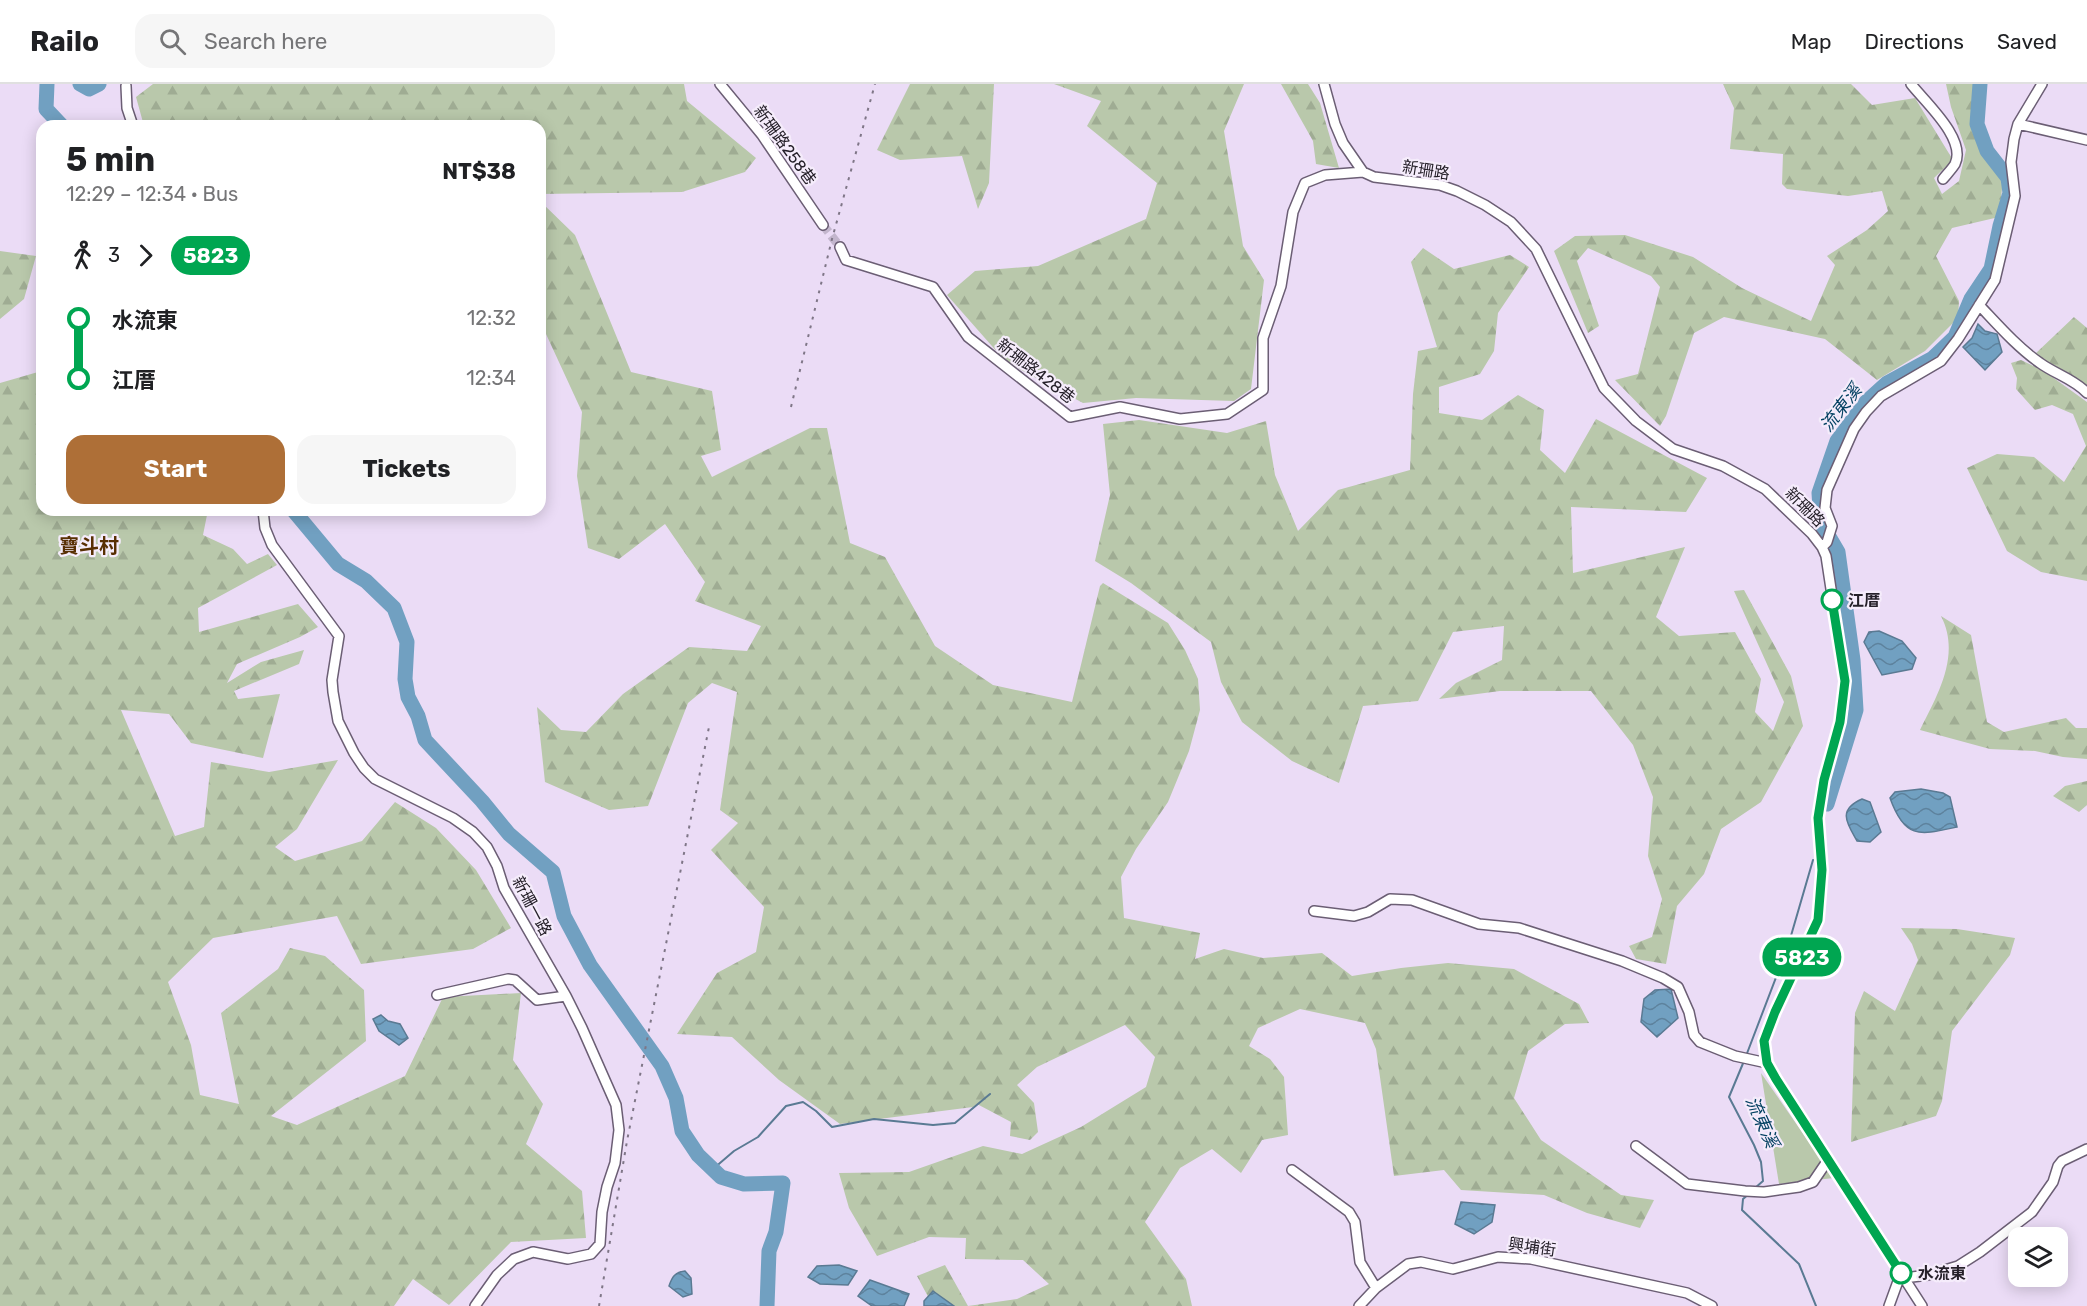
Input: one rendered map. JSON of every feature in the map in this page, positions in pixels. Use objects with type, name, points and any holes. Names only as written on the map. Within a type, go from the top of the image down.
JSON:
[{"type":"street","name":"新珊路258巷","points":[[720,84],[762,135],[822,225]]},
{"type":"street","points":[[1324,84],[1343,143],[1363,172]]},
{"type":"street","points":[[1911,84],[1938,116],[1956,143],[1955,164],[1943,179]]},
{"type":"street","points":[[1824,545],[1832,526],[1825,508],[1827,490],[1854,429],[1866,411],[1881,396],[1941,361],[1958,339],[1995,280],[2015,196],[2012,154],[2018,124],[2042,84]]},
{"type":"street","points":[[127,85],[127,108],[131,120]]},
{"type":"street","points":[[2018,124],[2087,140]]},
{"type":"street","name":"新珊路428巷","points":[[840,247],[846,260],[933,287],[968,337],[1070,417],[1120,407],[1180,419],[1227,414],[1263,390],[1263,338],[1281,286],[1293,212],[1305,183],[1325,175],[1363,172]]},
{"type":"street","name":"新珊路","points":[[1363,172],[1374,177],[1440,185],[1457,190],[1511,222],[1536,249],[1604,388],[1636,422],[1673,449],[1723,466],[1765,489],[1824,545],[1845,681],[1844,691],[1840,722],[1824,780],[1818,818],[1822,870],[1818,920],[1764,1041],[1767,1063]]},
{"type":"street","points":[[1979,305],[2040,364],[2079,385],[2087,393]]},
{"type":"street","name":"新珊一路","points":[[264,516],[265,528],[272,545],[339,636],[332,680],[333,692],[338,721],[354,753],[364,768],[375,778],[453,818],[473,832],[487,847],[512,904],[566,996],[616,1104],[619,1130],[615,1163],[602,1212],[600,1244],[591,1254],[568,1259],[533,1252],[514,1259],[497,1275],[475,1306]]},
{"type":"street","points":[[1314,910],[1354,916],[1368,912],[1390,899],[1412,900],[1479,924],[1519,928],[1622,962],[1663,978],[1678,987],[1689,1012],[1694,1035],[1700,1042],[1735,1056],[1767,1063],[1922,1306]]},
{"type":"street","points":[[437,995],[508,979],[515,980],[537,1000],[566,996]]},
{"type":"street","points":[[1636,1146],[1687,1184],[1745,1191],[1764,1192],[1799,1187],[1813,1182],[1828,1160]]},
{"type":"street","points":[[1903,1275],[1928,1275],[1958,1266],[1988,1246],[2032,1212],[2053,1182],[2062,1161],[2087,1149]]},
{"type":"street","points":[[1292,1170],[1349,1212],[1355,1222],[1360,1262],[1376,1288]]},
{"type":"street","name":"興埔街","points":[[1359,1306],[1376,1288],[1408,1264],[1421,1262],[1453,1269],[1498,1257],[1531,1259],[1687,1293],[1712,1306]]},
{"type":"street","points":[[1889,1306],[1903,1275]]},
{"type":"green space","points":[[153,84],[684,84],[687,101],[756,158],[745,172],[682,192],[546,194],[546,120],[142,120],[136,97]]},
{"type":"green space","points":[[910,84],[994,84],[989,183],[978,209],[962,156],[900,160],[877,150]]},
{"type":"green space","points":[[1054,84],[1244,84],[1224,131],[1243,246],[1264,280],[1251,389],[1234,401],[1136,398],[1083,403],[1006,362],[947,295],[975,271],[1038,266],[1146,219],[1157,183],[1087,126],[1101,101]]},
{"type":"green space","points":[[1281,84],[1308,84],[1320,103],[1339,168],[1316,164],[1313,141]]},
{"type":"green space","points":[[1723,84],[1851,84],[1872,105],[1915,98],[1953,160],[1934,178],[1942,194],[1959,181],[1966,150],[1951,107],[1946,84],[1978,84],[1985,139],[2004,170],[1999,217],[1952,228],[1936,256],[1959,301],[1958,318],[1925,351],[1877,380],[1825,339],[1724,317],[1694,333],[1666,416],[1660,426],[1615,380],[1638,374],[1660,287],[1651,276],[1588,248],[1577,261],[1599,326],[1588,333],[1554,251],[1575,236],[1625,235],[1693,257],[1742,288],[1811,321],[1835,265],[1827,256],[1867,230],[1888,211],[1882,191],[1848,196],[1787,189],[1782,184],[1783,154],[1730,149],[1734,108]]},
{"type":"green space","points":[[546,207],[575,235],[631,372],[712,391],[721,450],[701,456],[712,477],[810,428],[827,428],[850,543],[885,557],[935,646],[993,685],[1072,702],[1100,586],[1103,583],[1168,623],[1185,650],[1198,679],[1200,710],[1189,751],[1168,802],[1136,849],[1121,877],[1124,918],[1200,933],[1195,959],[1224,949],[1263,958],[1322,953],[1352,976],[1448,963],[1514,969],[1579,1004],[1589,1023],[1565,1024],[1528,1051],[1514,1098],[1541,1140],[1621,1195],[1654,1200],[1640,1228],[1587,1213],[1544,1195],[1461,1190],[1444,1170],[1394,1176],[1376,1049],[1365,1023],[1300,1009],[1258,1028],[1249,1046],[1270,1059],[1284,1077],[1288,1135],[1262,1140],[1241,1173],[1212,1149],[1180,1168],[1145,1222],[1186,1279],[1192,1306],[968,1306],[1017,1299],[1049,1284],[1023,1260],[965,1259],[966,1238],[929,1237],[877,1256],[849,1208],[839,1173],[909,1172],[983,1146],[1022,1154],[1081,1127],[1146,1087],[1155,1057],[1125,1025],[1037,1067],[1017,1085],[1034,1103],[1038,1132],[1030,1140],[1010,1136],[1011,1122],[977,1104],[973,1107],[840,1124],[779,1080],[732,1037],[677,1034],[717,973],[756,952],[764,907],[711,850],[738,823],[720,810],[737,692],[712,683],[688,703],[648,806],[609,810],[545,782],[537,707],[561,730],[586,732],[623,694],[689,647],[747,651],[761,626],[695,601],[705,582],[665,524],[619,559],[588,548],[577,476],[582,412],[546,334]]},
{"type":"green space","points":[[1423,248],[1454,269],[1510,255],[1529,267],[1498,313],[1494,351],[1480,374],[1439,387],[1439,413],[1482,420],[1518,395],[1544,410],[1540,450],[1565,473],[1596,419],[1707,478],[1686,512],[1571,507],[1573,573],[1685,547],[1656,617],[1679,636],[1735,632],[1761,679],[1755,712],[1773,731],[1784,702],[1734,591],[1744,590],[1791,676],[1803,726],[1761,802],[1721,829],[1704,874],[1677,906],[1666,964],[1636,959],[1629,946],[1652,937],[1662,899],[1648,856],[1653,797],[1633,745],[1591,691],[1500,691],[1439,699],[1456,683],[1502,660],[1504,626],[1453,632],[1418,701],[1363,706],[1339,783],[1292,761],[1242,722],[1221,682],[1211,642],[1131,583],[1095,561],[1110,495],[1103,424],[1139,420],[1227,433],[1266,421],[1275,475],[1298,531],[1338,490],[1410,470],[1413,394],[1418,351],[1437,347],[1411,262]]},
{"type":"green space","points":[[0,251],[36,256],[24,299],[0,319]]},
{"type":"green space","points":[[2074,317],[2087,328],[2087,386],[2035,354]]},
{"type":"green space","points":[[2021,360],[2044,371],[2087,402],[2087,581],[2041,572],[2007,551],[1967,468],[1997,454],[2034,457],[2064,482],[2086,446],[2073,414],[2052,405],[2035,410],[2016,389],[2017,378],[2011,363]]},
{"type":"green space","points":[[36,373],[36,516],[207,516],[203,535],[233,549],[247,564],[268,554],[277,565],[198,608],[199,632],[298,604],[318,627],[237,664],[227,683],[261,662],[304,650],[299,664],[234,691],[238,699],[280,694],[263,758],[191,743],[169,714],[121,710],[175,836],[204,827],[211,762],[269,772],[338,760],[297,829],[275,847],[295,861],[362,841],[395,802],[436,828],[476,870],[511,928],[473,949],[361,964],[337,916],[213,938],[168,982],[191,1045],[200,1095],[239,1104],[221,1013],[278,969],[290,948],[325,956],[364,990],[366,1041],[271,1116],[297,1125],[405,1076],[443,997],[521,993],[513,1060],[543,1104],[526,1144],[582,1191],[586,1238],[511,1242],[449,1305],[413,1279],[394,1306],[0,1306],[0,383]]},
{"type":"green space","points":[[1941,616],[1971,635],[1987,722],[2004,732],[2066,718],[2076,728],[2087,728],[2087,759],[2035,751],[1990,749],[1920,730],[1940,688],[1948,660],[1947,631]]},
{"type":"green space","points":[[2087,781],[2087,805],[2079,812],[2053,796],[2065,786]]},
{"type":"green space","points":[[1901,928],[1957,929],[2015,938],[2010,955],[1952,1031],[1942,1101],[1936,1116],[1851,1142],[1855,1013],[1864,991],[1895,1011],[1918,960],[1912,944]]},
{"type":"green space","points":[[1761,1073],[1834,1178],[1779,1184]]},
{"type":"green space","points":[[945,1265],[968,1306],[933,1306],[917,1276]]},
{"type":"water","points":[[1978,324],[1985,331],[1997,334],[2002,352],[1985,370],[1963,347],[1972,338]]},
{"type":"water","points":[[1879,631],[1902,641],[1916,658],[1912,669],[1882,675],[1864,642],[1869,632]]},
{"type":"water","points":[[1921,789],[1943,793],[1950,797],[1957,827],[1933,832],[1915,831],[1908,828],[1896,812],[1890,798],[1895,792]]},
{"type":"water","points":[[1862,799],[1870,802],[1881,832],[1870,842],[1857,841],[1846,817],[1849,808]]},
{"type":"water","points":[[1671,989],[1678,1018],[1657,1037],[1641,1022],[1644,999],[1655,990]]},
{"type":"water","points":[[381,1015],[388,1021],[400,1024],[408,1038],[399,1045],[379,1031],[373,1019]]},
{"type":"water","points":[[1461,1202],[1495,1205],[1492,1222],[1474,1234],[1455,1224]]},
{"type":"water","points":[[839,1265],[857,1271],[848,1285],[820,1284],[808,1277],[817,1266]]},
{"type":"water","points":[[685,1271],[691,1278],[692,1294],[683,1297],[669,1286],[674,1276]]},
{"type":"water","points":[[870,1280],[909,1294],[904,1306],[872,1306],[858,1296]]},
{"type":"water","points":[[933,1291],[954,1306],[924,1306],[924,1301]]},
{"type":"waterway","points":[[47,84],[46,109],[56,120]]},
{"type":"waterway","points":[[80,84],[89,89],[99,84]]},
{"type":"waterway","name":"流東溪","points":[[1827,804],[1856,710],[1853,660],[1838,552],[1821,523],[1819,493],[1837,441],[1866,402],[1887,383],[1933,358],[1955,337],[1971,299],[1991,269],[2010,193],[2008,178],[1987,151],[1977,124],[1980,84]]},
{"type":"waterway","points":[[298,516],[338,564],[366,581],[394,608],[407,642],[405,679],[408,697],[418,716],[425,740],[482,801],[509,834],[553,872],[564,916],[590,965],[662,1066],[676,1098],[682,1131],[698,1155],[721,1177],[744,1184],[783,1183],[776,1232],[769,1251],[767,1306]]},
{"type":"waterway","name":"流東溪","points":[[1746,1056],[1788,946],[1813,860]]},
{"type":"waterway","name":"流東溪","points":[[1744,1061],[1729,1097],[1761,1162],[1763,1181],[1755,1188]]},
{"type":"waterway","points":[[713,1169],[734,1151],[758,1137],[786,1106],[803,1102],[832,1127],[874,1119],[933,1125],[955,1123],[990,1094]]},
{"type":"waterway","name":"流東溪","points":[[1749,1194],[1743,1199],[1742,1210],[1799,1264],[1816,1306]]},
{"type":"tunnel","points":[[823,225],[840,247]]},
{"type":"railway","points":[[791,407],[832,239],[875,84]]},
{"type":"railway","points":[[599,1306],[627,1141],[709,727]]},
{"type":"bus line","name":"5823","points":[[1832,600],[1845,681],[1840,722],[1824,780],[1818,818],[1822,870],[1818,920],[1764,1041],[1767,1063],[1776,1079],[1901,1273]]},
{"type":"place","name":"江厝","points":[[1832,600]]},
{"type":"place","name":"水流東","points":[[1901,1273]]},
{"type":"district","name":"寶斗村","points":[[89,546]]}]
